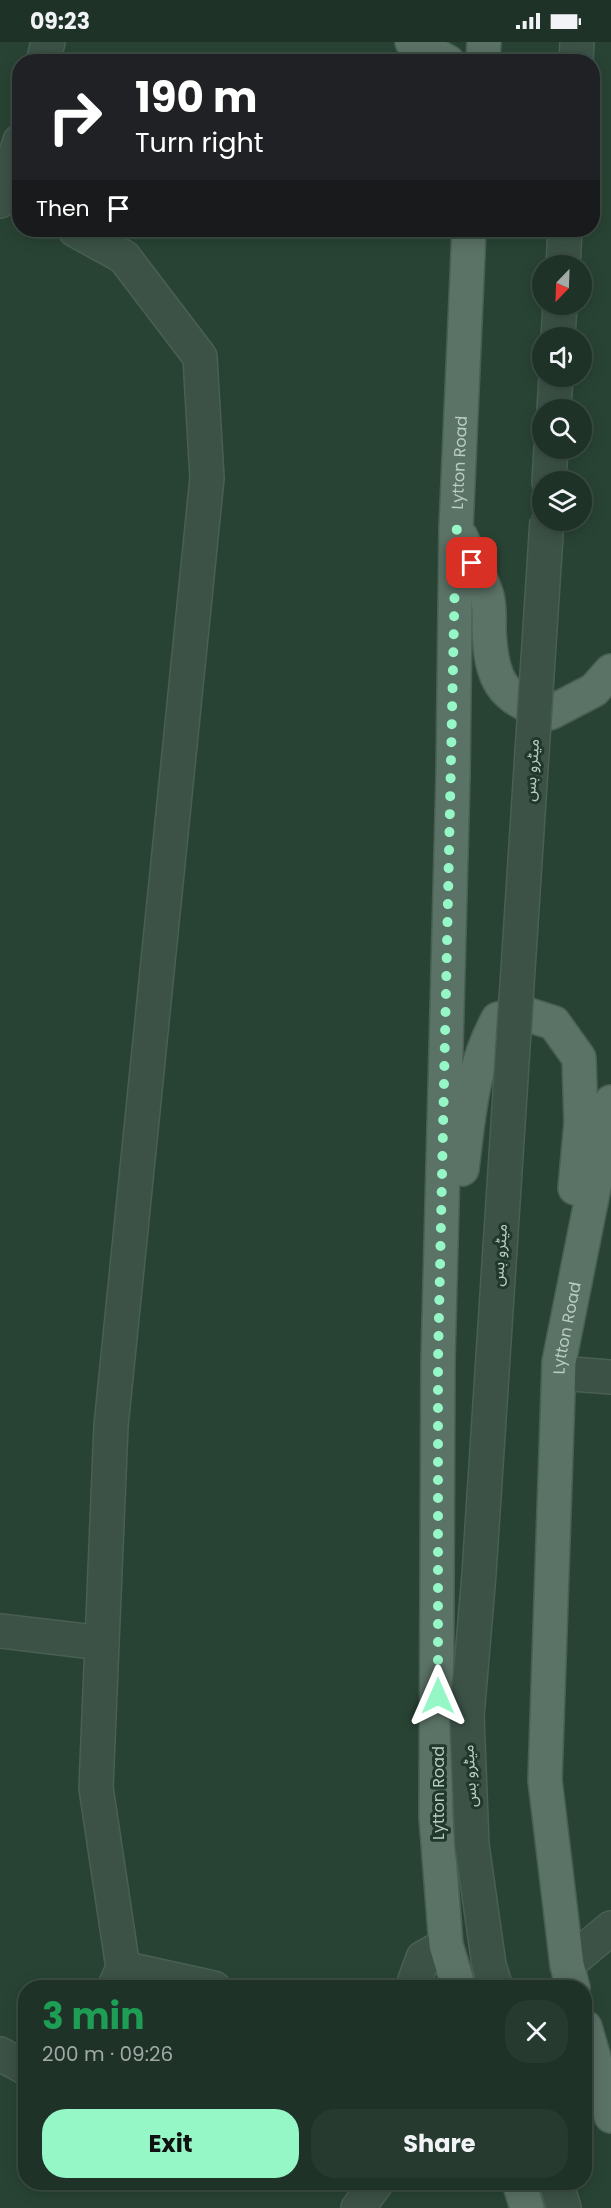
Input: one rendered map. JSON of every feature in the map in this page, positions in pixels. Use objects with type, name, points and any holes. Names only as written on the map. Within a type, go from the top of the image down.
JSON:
[{"type":"main road","points":[[412,42],[434,54]]},
{"type":"main road","name":"Lytton Road","points":[[457,1980],[446,1945],[436,1817],[438,1361],[456,528],[469,237]]},
{"type":"main road","points":[[456,528],[488,598],[493,670],[498,682],[513,697],[528,707],[550,713],[594,690],[611,671]]},
{"type":"main road","points":[[438,1361],[471,1093],[483,1047],[498,1019],[523,1013],[554,1023],[579,1058],[581,1123],[559,1368]]},
{"type":"main road","name":"Lytton Road","points":[[570,1976],[545,1780],[559,1368],[611,1102]]},
{"type":"main road","points":[[592,2051],[611,2116]]},
{"type":"main road","points":[[521,2190],[527,2208]]},
{"type":"street","points":[[8,196],[12,178]]},
{"type":"street","points":[[88,237],[124,257],[200,357],[207,478],[111,1426],[96,1788],[118,1978],[137,1980]]},
{"type":"street","points":[[564,255],[565,237]]},
{"type":"street","name":"میٹرو بس","points":[[494,1980],[489,1965],[472,1845],[466,1716],[479,1574],[546,531]]},
{"type":"street","points":[[559,1368],[611,1377]]},
{"type":"street","points":[[0,1630],[102,1643]]},
{"type":"street","points":[[570,1976],[611,1928]]},
{"type":"street","points":[[415,1980],[423,1958],[446,1945]]},
{"type":"street","points":[[0,2054],[18,2064]]},
{"type":"street","points":[[358,2208],[371,2190]]},
{"type":"street","points":[[558,2190],[564,2208]]},
{"type":"route","points":[[438,1696],[438,1361],[453,776],[456,528],[472,563]]}]
